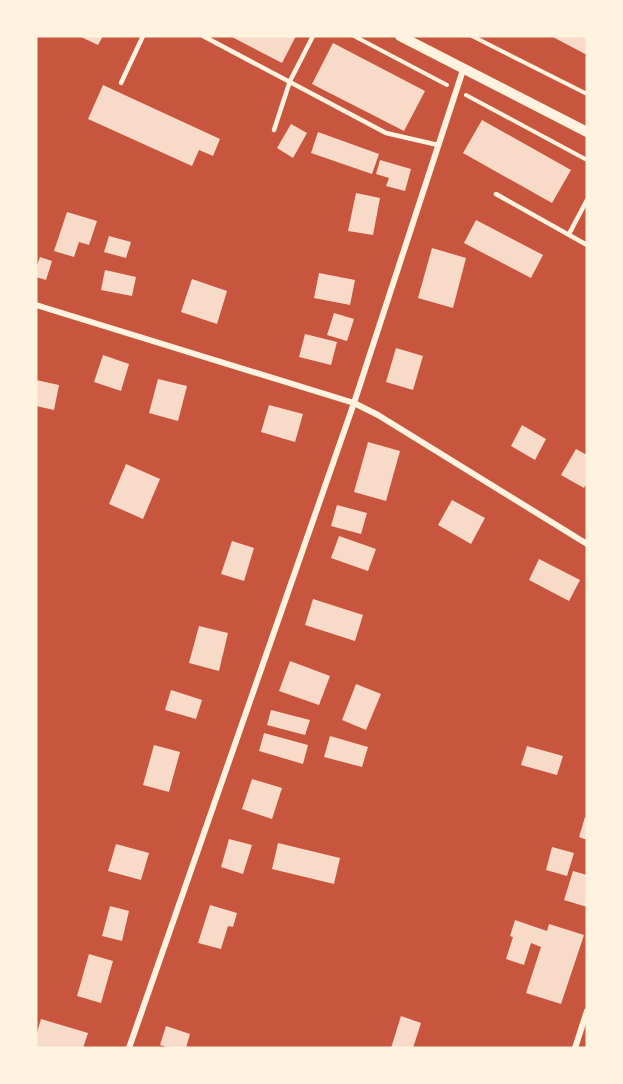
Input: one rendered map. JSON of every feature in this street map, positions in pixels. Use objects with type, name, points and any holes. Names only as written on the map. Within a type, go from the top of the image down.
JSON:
[{"type":"street","points":[[400,36],[587,132]]},
{"type":"street","points":[[129,1048],[354,403],[463,70]]},
{"type":"street","points":[[36,305],[354,403],[378,415],[587,544]]},
{"type":"street","points":[[574,1048],[587,1011]]},
{"type":"lane","points":[[121,83],[143,36]]},
{"type":"lane","points":[[203,36],[386,133],[438,145]]},
{"type":"lane","points":[[274,130],[290,81],[313,36]]},
{"type":"lane","points":[[496,194],[587,245]]},
{"type":"lane","points":[[569,234],[587,200]]},
{"type":"path","points":[[354,36],[587,160]]},
{"type":"path","points":[[472,36],[587,94]]},
{"type":"building","points":[[79,36],[103,36],[98,45]]},
{"type":"building","points":[[230,36],[296,36],[282,63]]},
{"type":"building","points":[[551,36],[587,36],[587,55]]},
{"type":"building","points":[[333,43],[425,91],[404,131],[312,84]]},
{"type":"building","points":[[103,85],[220,139],[213,156],[199,150],[192,166],[88,119]]},
{"type":"building","points":[[482,120],[571,170],[552,203],[463,153]]},
{"type":"building","points":[[291,124],[307,133],[293,158],[277,148]]},
{"type":"building","points":[[318,132],[379,154],[372,174],[311,153]]},
{"type":"building","points":[[380,160],[411,169],[405,191],[386,186],[389,178],[376,174]]},
{"type":"building","points":[[356,193],[380,198],[373,235],[348,231]]},
{"type":"building","points":[[67,212],[97,221],[89,245],[79,242],[74,257],[54,251]]},
{"type":"building","points":[[476,220],[543,255],[531,278],[464,243]]},
{"type":"building","points":[[109,236],[131,242],[126,258],[104,252]]},
{"type":"building","points":[[432,248],[466,258],[453,308],[418,298]]},
{"type":"building","points":[[40,257],[52,261],[46,280],[36,277]]},
{"type":"building","points":[[105,270],[136,277],[132,296],[101,290]]},
{"type":"building","points":[[319,273],[355,280],[350,305],[314,298]]},
{"type":"building","points":[[192,279],[227,291],[217,324],[181,312]]},
{"type":"building","points":[[334,313],[354,319],[347,341],[327,335]]},
{"type":"building","points":[[305,334],[337,342],[331,365],[299,357]]},
{"type":"building","points":[[396,348],[423,356],[413,390],[386,382]]},
{"type":"building","points":[[103,355],[129,364],[121,391],[94,382]]},
{"type":"building","points":[[158,379],[187,386],[178,421],[149,413]]},
{"type":"building","points":[[36,380],[59,385],[54,410],[36,406]]},
{"type":"building","points":[[269,405],[303,414],[295,442],[261,432]]},
{"type":"building","points":[[522,425],[546,439],[535,460],[511,446]]},
{"type":"building","points":[[368,442],[400,451],[386,501],[354,492]]},
{"type":"building","points":[[576,449],[587,455],[587,483],[584,488],[561,475]]},
{"type":"building","points":[[126,464],[160,479],[143,519],[109,504]]},
{"type":"building","points":[[452,500],[485,518],[471,544],[438,525]]},
{"type":"building","points":[[337,505],[367,513],[361,534],[331,526]]},
{"type":"building","points":[[339,536],[376,549],[368,571],[331,558]]},
{"type":"building","points":[[232,541],[254,548],[244,581],[221,574]]},
{"type":"building","points":[[539,559],[580,580],[569,601],[529,580]]},
{"type":"building","points":[[313,599],[363,615],[355,641],[305,625]]},
{"type":"building","points":[[199,626],[228,633],[219,671],[189,663]]},
{"type":"building","points":[[290,661],[330,676],[319,705],[279,691]]},
{"type":"building","points":[[356,684],[381,694],[366,730],[342,720]]},
{"type":"building","points":[[171,690],[202,700],[196,719],[165,710]]},
{"type":"building","points":[[271,710],[310,720],[305,735],[267,725]]},
{"type":"building","points":[[264,733],[308,745],[303,764],[259,751]]},
{"type":"building","points":[[330,736],[368,747],[362,767],[324,757]]},
{"type":"building","points":[[154,745],[180,752],[169,792],[143,785]]},
{"type":"building","points":[[527,746],[563,756],[557,775],[521,765]]},
{"type":"building","points":[[252,779],[282,788],[272,819],[242,809]]},
{"type":"building","points":[[585,817],[587,818],[587,840],[579,837]]},
{"type":"building","points":[[229,839],[252,845],[243,874],[221,867]]},
{"type":"building","points":[[278,843],[340,858],[334,884],[272,869]]},
{"type":"building","points":[[116,844],[149,853],[141,880],[108,871]]},
{"type":"building","points":[[552,847],[574,853],[567,876],[546,870]]},
{"type":"building","points":[[573,871],[587,875],[587,907],[564,900]]},
{"type":"building","points":[[210,905],[237,913],[233,927],[228,926],[221,949],[198,943]]},
{"type":"building","points":[[110,906],[129,911],[122,941],[102,936]]},
{"type":"building","points":[[515,920],[547,931],[549,924],[584,935],[561,1004],[526,993],[541,947],[531,943],[524,965],[506,959],[513,937],[510,936]]},
{"type":"building","points":[[89,954],[113,961],[101,1003],[77,996]]},
{"type":"building","points":[[401,1016],[421,1023],[413,1048],[391,1048]]},
{"type":"building","points":[[41,1019],[88,1033],[83,1048],[36,1047],[36,1036]]},
{"type":"building","points":[[166,1026],[190,1034],[186,1048],[160,1045]]}]
